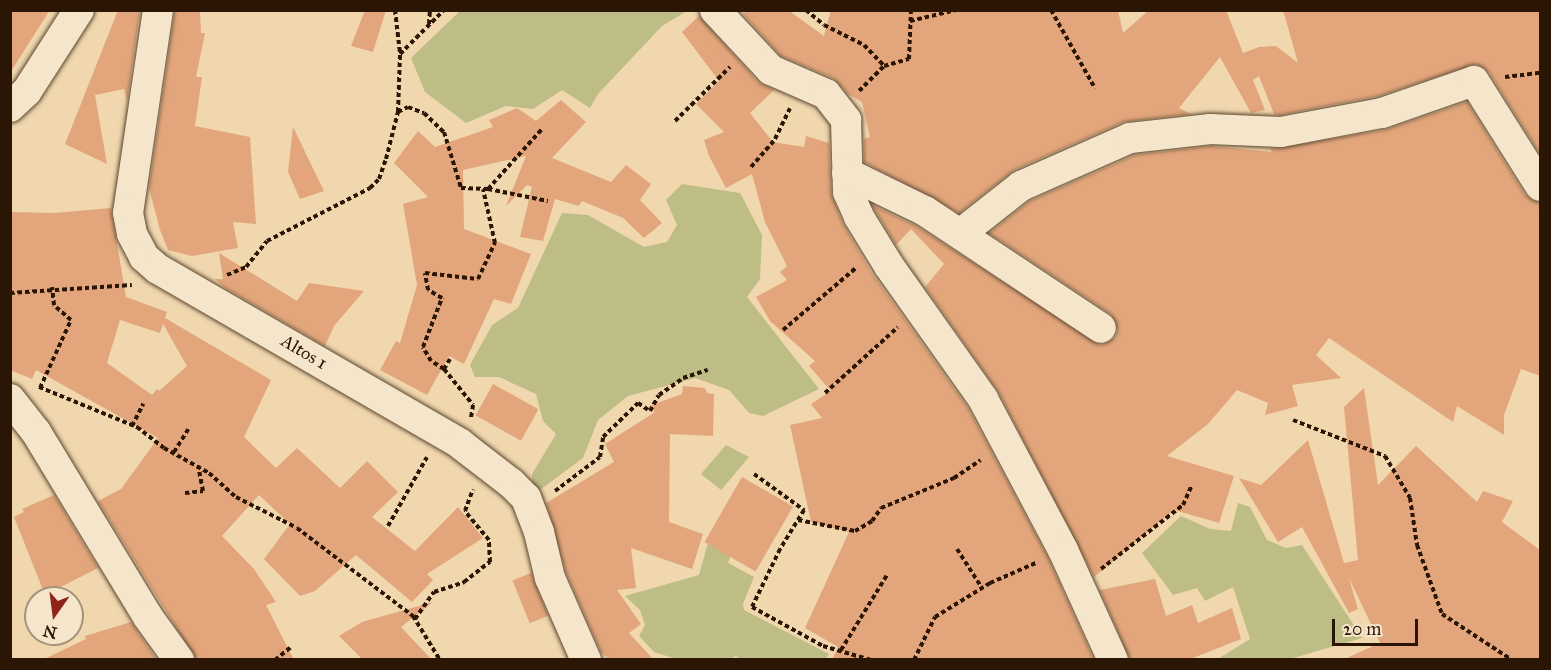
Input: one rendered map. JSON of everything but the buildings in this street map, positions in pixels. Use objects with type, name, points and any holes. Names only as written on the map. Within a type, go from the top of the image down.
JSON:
[{"type":"street","points":[[10,107],[27,91],[79,10]]},
{"type":"street","name":"Altos 1","points":[[159,10],[128,213],[132,234],[144,257],[158,269],[210,297],[449,439],[511,483],[529,508],[550,578],[586,660]]},
{"type":"street","points":[[715,10],[771,70],[826,94],[846,120],[849,141],[848,192],[878,249],[960,365],[1009,445],[1063,550],[1113,660]]},
{"type":"street","points":[[960,234],[1021,186],[1130,138],[1210,129],[1281,132],[1382,113],[1474,81],[1540,186]]},
{"type":"street","points":[[847,173],[926,211],[1101,328]]},
{"type":"street","points":[[20,392],[36,432],[148,617],[179,660]]},
{"type":"path","points":[[210,297],[227,274],[246,267],[259,255],[267,241],[370,188],[386,159],[398,112],[400,54],[395,10]]},
{"type":"path","points":[[429,24],[430,10]]},
{"type":"path","points":[[400,54],[444,10]]},
{"type":"path","points":[[806,10],[824,25],[864,45],[884,66]]},
{"type":"path","points":[[839,110],[884,66],[909,59],[911,10]]},
{"type":"path","points":[[910,21],[956,10]]},
{"type":"path","points":[[1051,10],[1095,88]]},
{"type":"path","points":[[675,121],[752,49]]},
{"type":"path","points":[[751,168],[775,139],[805,85]]},
{"type":"path","points":[[398,112],[408,107],[424,113],[444,132],[461,188],[485,189],[548,201]]},
{"type":"path","points":[[485,189],[543,128]]},
{"type":"path","points":[[388,526],[472,405],[444,369],[431,361],[423,347],[442,298],[428,291],[424,273],[478,279],[495,243],[485,189]]},
{"type":"path","points":[[783,330],[878,249]]},
{"type":"path","points":[[10,293],[52,288],[142,285],[158,269]]},
{"type":"path","points":[[40,388],[71,320],[54,305],[52,288]]},
{"type":"path","points":[[825,393],[918,308]]},
{"type":"path","points":[[444,369],[450,359]]},
{"type":"path","points":[[529,508],[600,457],[603,437],[638,403],[650,411],[659,395],[682,378],[708,370]]},
{"type":"path","points":[[20,392],[40,388],[132,426],[198,466],[236,497],[297,528],[343,560],[415,619],[441,660]]},
{"type":"path","points":[[132,426],[143,404]]},
{"type":"path","points":[[1293,420],[1337,434],[1385,456],[1410,498],[1417,545],[1442,614],[1512,660]]},
{"type":"path","points":[[174,452],[189,428]]},
{"type":"path","points":[[798,520],[855,531],[872,521],[880,508],[954,477],[1009,445]]},
{"type":"path","points":[[185,493],[203,491],[198,466]]},
{"type":"path","points":[[754,474],[804,510],[752,607],[823,646],[871,660]]},
{"type":"path","points":[[1079,585],[1137,544],[1183,505],[1192,485]]},
{"type":"path","points":[[415,619],[434,592],[464,582],[490,562],[489,540],[465,511],[474,487],[484,491]]},
{"type":"path","points":[[957,549],[982,588]]},
{"type":"path","points":[[914,660],[935,617],[982,588],[1063,550]]},
{"type":"path","points":[[841,650],[887,575]]},
{"type":"path","points":[[275,660],[292,646]]},
{"type":"shaded area","points":[[461,10],[687,11],[662,26],[598,94],[590,108],[562,90],[533,109],[506,106],[466,123],[425,92],[411,58]]},
{"type":"shaded area","points":[[682,184],[740,193],[762,235],[760,279],[747,297],[819,389],[763,416],[749,413],[729,390],[695,378],[628,396],[598,420],[583,458],[533,495],[532,474],[556,434],[543,421],[536,394],[499,377],[475,377],[470,365],[492,325],[518,308],[562,213],[588,215],[644,247],[667,242],[677,225],[666,200]]},
{"type":"shaded area","points":[[726,445],[749,457],[721,490],[701,474]]},
{"type":"shaded area","points":[[1238,503],[1250,507],[1267,540],[1286,548],[1302,545],[1362,638],[1290,659],[1218,659],[1250,639],[1233,587],[1205,601],[1197,588],[1173,595],[1142,553],[1181,516],[1210,529],[1231,531]]},
{"type":"shaded area","points":[[709,539],[734,547],[728,563],[754,577],[743,604],[744,610],[829,654],[825,660],[742,660],[736,656],[730,659],[676,659],[654,652],[639,636],[645,625],[640,610],[625,596],[699,575]]}]
